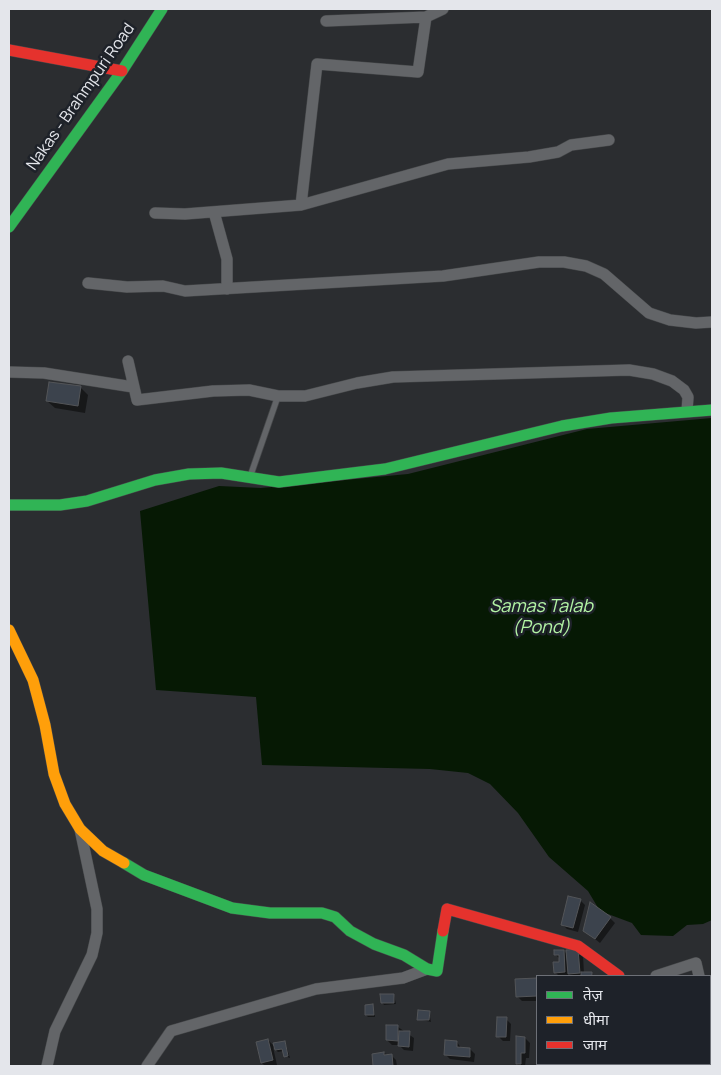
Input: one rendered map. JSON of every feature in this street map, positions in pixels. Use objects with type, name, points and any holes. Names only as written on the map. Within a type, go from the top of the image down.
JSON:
[{"type":"street","name":"Nakas - Brahmpuri Road","points":[[9,227],[13,214],[122,72],[162,9]]},
{"type":"street","points":[[326,21],[426,17],[443,9]]},
{"type":"street","points":[[301,205],[318,64],[418,72],[426,17]]},
{"type":"street","points":[[9,50],[122,72]]},
{"type":"street","points":[[155,213],[214,212],[301,205],[448,164],[528,157],[558,152],[571,145],[609,140]]},
{"type":"street","points":[[214,212],[227,259],[227,289]]},
{"type":"street","points":[[88,283],[128,287],[163,286],[184,291],[442,276],[539,262],[564,262],[586,266],[604,274],[648,313],[670,320],[696,323],[712,322]]},
{"type":"street","points":[[128,361],[137,400],[213,391],[249,390],[278,396],[305,396],[356,383],[392,377],[629,370],[653,374],[672,382],[684,390],[688,397],[687,411]]},
{"type":"street","points":[[9,372],[44,372],[133,387]]},
{"type":"street","points":[[9,505],[60,505],[87,501],[155,480],[190,474],[221,473],[249,479],[279,482],[386,469],[461,449],[562,426],[612,418],[712,410]]},
{"type":"street","points":[[9,630],[32,680],[46,726],[54,774],[65,804],[80,830],[103,852],[144,874],[232,908],[270,913],[322,913],[335,917],[350,931],[374,944],[404,955],[427,969],[437,971],[447,909],[578,946],[618,975]]},
{"type":"street","points":[[47,1066],[55,1031],[92,955],[97,933],[97,909],[80,830]]},
{"type":"street","points":[[659,975],[696,963],[699,975]]},
{"type":"street","points":[[147,1066],[171,1031],[316,989],[403,978],[427,969]]},
{"type":"lane","points":[[249,479],[278,396]]},
{"type":"water","name":"Samas Talab (Pond)","points":[[712,418],[712,920],[703,924],[687,925],[673,936],[641,935],[632,923],[600,911],[588,891],[549,857],[518,813],[490,784],[468,773],[430,769],[262,765],[256,697],[156,690],[140,511],[219,486],[261,488],[408,474],[587,429]]},
{"type":"building","points":[[49,382],[81,386],[78,406],[46,401]]},
{"type":"building","points":[[568,896],[581,899],[573,928],[561,925]]},
{"type":"building","points":[[590,902],[611,917],[595,939],[583,931]]},
{"type":"building","points":[[578,949],[580,973],[568,974],[566,950]]},
{"type":"building","points":[[554,950],[564,950],[565,972],[554,973],[553,962],[559,962],[559,955],[554,955]]},
{"type":"building","points":[[581,972],[592,972],[592,975],[581,975]]},
{"type":"building","points":[[536,978],[536,996],[516,997],[515,979]]},
{"type":"building","points":[[380,994],[394,994],[394,1003],[381,1003]]},
{"type":"building","points":[[373,1004],[374,1015],[365,1015],[365,1005]]},
{"type":"building","points":[[418,1010],[430,1011],[429,1020],[417,1020]]},
{"type":"building","points":[[497,1017],[507,1017],[506,1037],[496,1037]]},
{"type":"building","points":[[386,1025],[398,1025],[398,1041],[386,1040]]},
{"type":"building","points":[[399,1031],[410,1031],[409,1047],[398,1046]]},
{"type":"building","points":[[516,1036],[525,1037],[525,1053],[521,1053],[521,1064],[516,1064]]},
{"type":"building","points":[[268,1039],[273,1060],[261,1063],[256,1042]]},
{"type":"building","points":[[445,1040],[457,1041],[457,1047],[470,1048],[470,1057],[444,1055]]},
{"type":"building","points":[[285,1041],[288,1056],[284,1057],[282,1049],[275,1050],[273,1043]]},
{"type":"building","points":[[384,1052],[384,1055],[392,1054],[393,1066],[373,1066],[372,1054]]},
{"type":"building","points":[[673,1065],[691,1065],[691,1066]]},
{"type":"traffic: fast","points":[[9,227],[122,71],[162,9]]},
{"type":"traffic: fast","points":[[9,505],[60,505],[87,501],[155,480],[189,474],[221,473],[279,482],[385,469],[562,426],[611,418],[712,410]]},
{"type":"traffic: fast","points":[[124,863],[144,875],[232,908],[270,913],[322,913],[335,917],[350,931],[374,944],[404,955],[427,969],[437,971],[443,931]]},
{"type":"traffic: slow","points":[[9,630],[33,680],[45,725],[54,774],[65,804],[80,829],[103,851],[124,863]]},
{"type":"traffic: jam","points":[[9,50],[122,71]]},
{"type":"traffic: jam","points":[[443,931],[447,909],[578,946],[618,975]]}]
